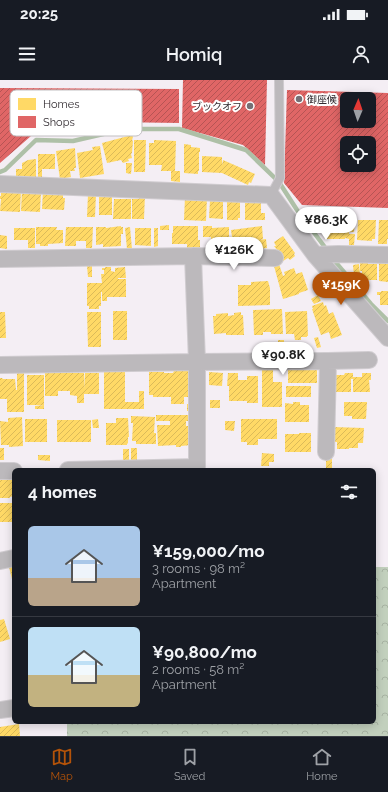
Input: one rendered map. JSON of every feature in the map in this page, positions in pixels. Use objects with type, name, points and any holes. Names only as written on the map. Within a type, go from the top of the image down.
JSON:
[{"type":"street","points":[[0,184],[271,195],[314,255],[388,338]]},
{"type":"street","points":[[314,255],[388,255]]},
{"type":"street","points":[[154,468],[197,467],[197,362],[193,256]]},
{"type":"street","points":[[0,259],[193,256],[275,258]]},
{"type":"street","points":[[0,365],[328,362],[369,360]]},
{"type":"street","points":[[326,452],[328,362]]},
{"type":"street","points":[[0,471],[12,471]]},
{"type":"street","points":[[0,561],[12,558]]},
{"type":"street","points":[[0,710],[12,708]]},
{"type":"lane","points":[[271,195],[280,178],[279,80]]},
{"type":"green space","points":[[376,567],[388,567],[388,736],[67,736],[67,724],[376,724]]},
{"type":"building: Homes","points":[[132,136],[132,158],[123,163],[121,160],[107,163],[102,143]]},
{"type":"building: Homes","points":[[134,140],[146,140],[145,172],[134,172]]},
{"type":"building: Homes","points":[[154,140],[176,141],[175,171],[180,171],[180,182],[171,181],[171,171],[161,171],[162,165],[149,165],[149,143],[154,143]]},
{"type":"building: Homes","points":[[184,144],[191,145],[191,147],[200,148],[198,174],[184,173]]},
{"type":"building: Homes","points":[[100,146],[104,174],[80,178],[77,153],[93,150],[92,147]]},
{"type":"building: Homes","points":[[75,148],[75,171],[70,171],[71,177],[60,179],[56,151]]},
{"type":"building: Homes","points":[[38,154],[55,154],[55,169],[42,169],[42,178],[38,178]]},
{"type":"building: Homes","points":[[202,156],[222,157],[222,165],[223,160],[255,174],[251,183],[249,182],[248,185],[222,173],[202,172]]},
{"type":"building: Homes","points":[[36,159],[36,177],[16,177],[16,169],[22,169],[22,163],[28,160]]},
{"type":"building: Homes","points":[[126,163],[132,163],[131,174],[126,173]]},
{"type":"building: Homes","points":[[9,190],[21,190],[20,212],[0,211],[1,193],[9,193]]},
{"type":"building: Homes","points":[[22,190],[41,191],[40,212],[21,211]]},
{"type":"building: Homes","points":[[43,190],[63,194],[63,198],[65,198],[64,210],[42,209]]},
{"type":"building: Homes","points":[[88,194],[96,194],[95,217],[87,217]]},
{"type":"building: Homes","points":[[139,194],[145,194],[144,219],[132,219],[132,199],[139,199]]},
{"type":"building: Homes","points":[[99,196],[112,197],[112,215],[99,215]]},
{"type":"building: Homes","points":[[185,197],[207,197],[206,221],[184,220]]},
{"type":"building: Homes","points":[[227,198],[240,198],[240,218],[238,218],[238,220],[227,220]]},
{"type":"building: Homes","points":[[114,199],[131,199],[131,219],[113,219]]},
{"type":"building: Homes","points":[[210,200],[223,200],[223,219],[209,218]]},
{"type":"building: Homes","points":[[245,201],[261,201],[261,213],[265,213],[265,220],[245,220]]},
{"type":"building: Homes","points":[[327,219],[355,220],[354,232],[349,232],[349,234],[355,234],[354,245],[349,245],[349,239],[345,238],[326,239]]},
{"type":"building: Homes","points":[[358,220],[376,220],[375,239],[372,239],[372,241],[357,240]]},
{"type":"building: Homes","points":[[379,220],[388,220],[387,244],[378,244]]},
{"type":"building: Homes","points":[[169,225],[169,230],[160,230],[160,226]]},
{"type":"building: Homes","points":[[173,226],[198,226],[198,240],[200,240],[200,248],[187,248],[187,244],[172,244]]},
{"type":"building: Homes","points":[[203,226],[212,226],[212,228],[229,227],[229,250],[219,251],[219,246],[216,246],[216,239],[211,239],[211,237],[203,237]]},
{"type":"building: Homes","points":[[262,226],[263,239],[259,240],[266,239],[267,248],[260,249],[260,243],[242,245],[242,241],[233,243],[231,230]]},
{"type":"building: Homes","points":[[36,227],[57,227],[56,230],[63,230],[63,243],[48,244],[48,246],[40,246],[40,244],[36,244]]},
{"type":"building: Homes","points":[[66,227],[93,227],[92,248],[86,248],[86,241],[76,241],[76,246],[65,246]]},
{"type":"building: Homes","points":[[96,227],[106,228],[123,227],[123,234],[121,234],[121,246],[103,247],[103,244],[96,245]]},
{"type":"building: Homes","points":[[130,227],[132,249],[127,249],[125,228]]},
{"type":"building: Homes","points":[[14,228],[35,228],[35,248],[28,248],[28,240],[14,240]]},
{"type":"building: Homes","points":[[135,228],[151,228],[151,246],[135,245]]},
{"type":"building: Homes","points":[[154,228],[158,228],[158,246],[154,247]]},
{"type":"building: Homes","points":[[0,235],[7,236],[7,249],[0,248]]},
{"type":"building: Homes","points":[[283,236],[295,253],[295,256],[290,260],[288,258],[283,261],[280,256],[281,255],[274,246],[276,246],[274,242]]},
{"type":"building: Homes","points":[[368,261],[368,264],[377,264],[377,280],[362,280],[360,262]]},
{"type":"building: Homes","points":[[379,262],[388,263],[388,282],[379,281]]},
{"type":"building: Homes","points":[[279,264],[283,276],[285,275],[284,272],[294,268],[296,274],[302,272],[308,290],[283,299],[274,266]]},
{"type":"building: Homes","points":[[359,264],[360,275],[354,276],[353,265]]},
{"type":"building: Homes","points":[[87,266],[92,266],[92,277],[88,277]]},
{"type":"building: Homes","points":[[111,267],[111,271],[115,272],[115,268],[125,267],[126,278],[118,279],[126,279],[126,297],[107,297],[107,301],[102,301],[101,292],[101,306],[99,306],[99,309],[89,309],[89,306],[87,306],[87,283],[102,283],[101,274],[104,274],[104,270],[102,270],[102,268]]},
{"type":"building: Homes","points":[[268,281],[270,288],[270,305],[238,306],[238,285],[251,285],[251,282]]},
{"type":"building: Homes","points":[[388,291],[388,305],[380,305],[380,295],[377,295],[377,292]]},
{"type":"building: Homes","points":[[318,295],[321,301],[314,304],[311,299]]},
{"type":"building: Homes","points":[[323,302],[324,306],[326,305],[329,314],[333,312],[342,335],[331,339],[329,332],[321,335],[312,306]]},
{"type":"building: Homes","points":[[282,309],[283,334],[263,332],[263,335],[254,335],[253,310]]},
{"type":"building: Homes","points":[[113,311],[127,311],[127,340],[113,340]]},
{"type":"building: Homes","points":[[307,311],[308,336],[301,337],[301,340],[295,340],[294,334],[286,334],[285,312]]},
{"type":"building: Homes","points":[[0,312],[5,312],[6,338],[0,338]]},
{"type":"building: Homes","points":[[87,312],[101,312],[101,347],[88,347]]},
{"type":"building: Homes","points":[[241,312],[241,315],[243,315],[244,335],[226,335],[226,333],[214,334],[213,316],[216,316],[216,314],[228,313],[228,316]]},
{"type":"building: Homes","points":[[318,337],[321,347],[317,348],[314,338]]},
{"type":"building: Homes","points":[[278,340],[284,340],[284,350],[278,350]]},
{"type":"building: Homes","points":[[104,368],[125,368],[125,402],[139,402],[139,391],[144,391],[144,409],[104,409]]},
{"type":"building: Homes","points":[[288,369],[317,370],[317,383],[288,383]]},
{"type":"building: Homes","points":[[17,370],[24,370],[24,412],[7,412],[7,399],[0,399],[0,378],[15,379],[17,390]]},
{"type":"building: Homes","points":[[262,370],[273,370],[273,382],[282,382],[282,407],[262,407]]},
{"type":"building: Homes","points":[[174,371],[191,371],[189,397],[184,397],[184,404],[171,404],[171,397],[153,397],[153,395],[149,395],[149,372],[173,373]]},
{"type":"building: Homes","points":[[45,372],[84,373],[84,389],[85,373],[99,373],[99,394],[84,394],[84,403],[77,403],[77,396],[70,395],[70,391],[58,391],[58,396],[45,396]]},
{"type":"building: Homes","points":[[209,372],[223,373],[222,386],[209,385]]},
{"type":"building: Homes","points":[[228,373],[238,373],[238,380],[247,380],[247,376],[258,376],[258,403],[247,403],[247,401],[229,401],[229,386],[227,386]]},
{"type":"building: Homes","points":[[345,373],[353,373],[353,377],[362,377],[362,373],[371,373],[371,380],[369,380],[370,392],[353,392],[353,379],[351,379],[351,392],[335,392],[335,375],[344,375]]},
{"type":"building: Homes","points":[[27,375],[44,375],[44,405],[27,405]]},
{"type":"building: Homes","points":[[286,386],[311,386],[311,397],[286,397]]},
{"type":"building: Homes","points":[[210,400],[220,400],[220,408],[210,408]]},
{"type":"building: Homes","points":[[293,402],[300,402],[300,405],[309,405],[309,422],[285,422],[285,403],[293,404]]},
{"type":"building: Homes","points":[[344,402],[367,402],[366,419],[352,419],[352,416],[344,416]]},
{"type":"building: Homes","points":[[187,404],[192,404],[192,411],[187,411]]},
{"type":"building: Homes","points":[[44,405],[44,409],[35,409],[35,406]]},
{"type":"building: Homes","points":[[156,415],[191,415],[191,421],[186,421],[186,426],[190,426],[191,445],[181,447],[176,447],[176,445],[158,446],[157,425],[170,425],[170,421],[156,421]]},
{"type":"building: Homes","points":[[131,416],[155,417],[154,433],[156,433],[156,444],[136,444],[136,441],[132,441],[133,423],[131,423]]},
{"type":"building: Homes","points":[[22,417],[23,446],[9,447],[9,445],[1,445],[0,421],[8,422],[8,418]]},
{"type":"building: Homes","points":[[116,418],[128,418],[129,437],[127,445],[106,445],[106,423],[116,423]]},
{"type":"building: Homes","points":[[25,419],[47,419],[47,442],[25,442]]},
{"type":"building: Homes","points":[[98,419],[99,428],[93,428],[92,420]]},
{"type":"building: Homes","points":[[241,419],[277,419],[277,439],[258,439],[258,445],[247,445],[247,442],[241,442]]},
{"type":"building: Homes","points":[[57,420],[91,420],[91,442],[57,442]]},
{"type":"building: Homes","points":[[225,421],[235,421],[234,431],[225,430]]},
{"type":"building: Homes","points":[[333,427],[364,428],[363,443],[358,443],[358,448],[337,449],[337,442],[333,442]]},
{"type":"building: Homes","points":[[311,433],[311,452],[285,452],[285,434]]},
{"type":"building: Homes","points":[[0,448],[4,448],[4,460],[0,460]]},
{"type":"building: Homes","points":[[131,448],[137,448],[137,460],[131,460]]},
{"type":"building: Homes","points":[[123,449],[129,449],[129,460],[123,460]]},
{"type":"building: Homes","points":[[262,453],[274,454],[274,462],[269,462],[269,466],[261,466]]},
{"type":"building: Homes","points":[[38,455],[50,455],[50,461],[38,460]]},
{"type":"building: Homes","points":[[326,458],[332,458],[332,468],[326,468]]},
{"type":"building: Homes","points":[[0,477],[6,477],[6,480],[12,480],[12,496],[10,498],[0,498]]},
{"type":"building: Homes","points":[[0,503],[12,503],[12,522],[0,522]]},
{"type":"building: Homes","points":[[12,566],[12,579],[9,567]]},
{"type":"building: Homes","points":[[4,619],[10,639],[0,642],[0,620]]},
{"type":"building: Homes","points":[[19,724],[20,736],[0,736],[0,727]]},
{"type":"building: Shops","points":[[183,80],[267,80],[265,165],[243,145],[182,128]]},
{"type":"building: Shops","points":[[0,88],[179,89],[179,123],[142,122],[142,90],[10,90],[10,136],[31,136],[0,163]]},
{"type":"building: Shops","points":[[287,90],[354,92],[340,92],[340,128],[376,128],[376,93],[388,93],[388,208],[302,205],[284,183]]},
{"type":"waterway","points":[[142,129],[179,129],[246,150],[279,182],[297,210],[327,250]]},
{"type":"waterway","points":[[0,172],[5,170],[36,140],[73,141],[95,136]]},
{"type":"waterway","points":[[332,258],[371,304],[388,321]]},
{"type":"place","name":"御座候","points":[[299,99]]},
{"type":"place","name":"ブックオフ","points":[[250,106]]}]
